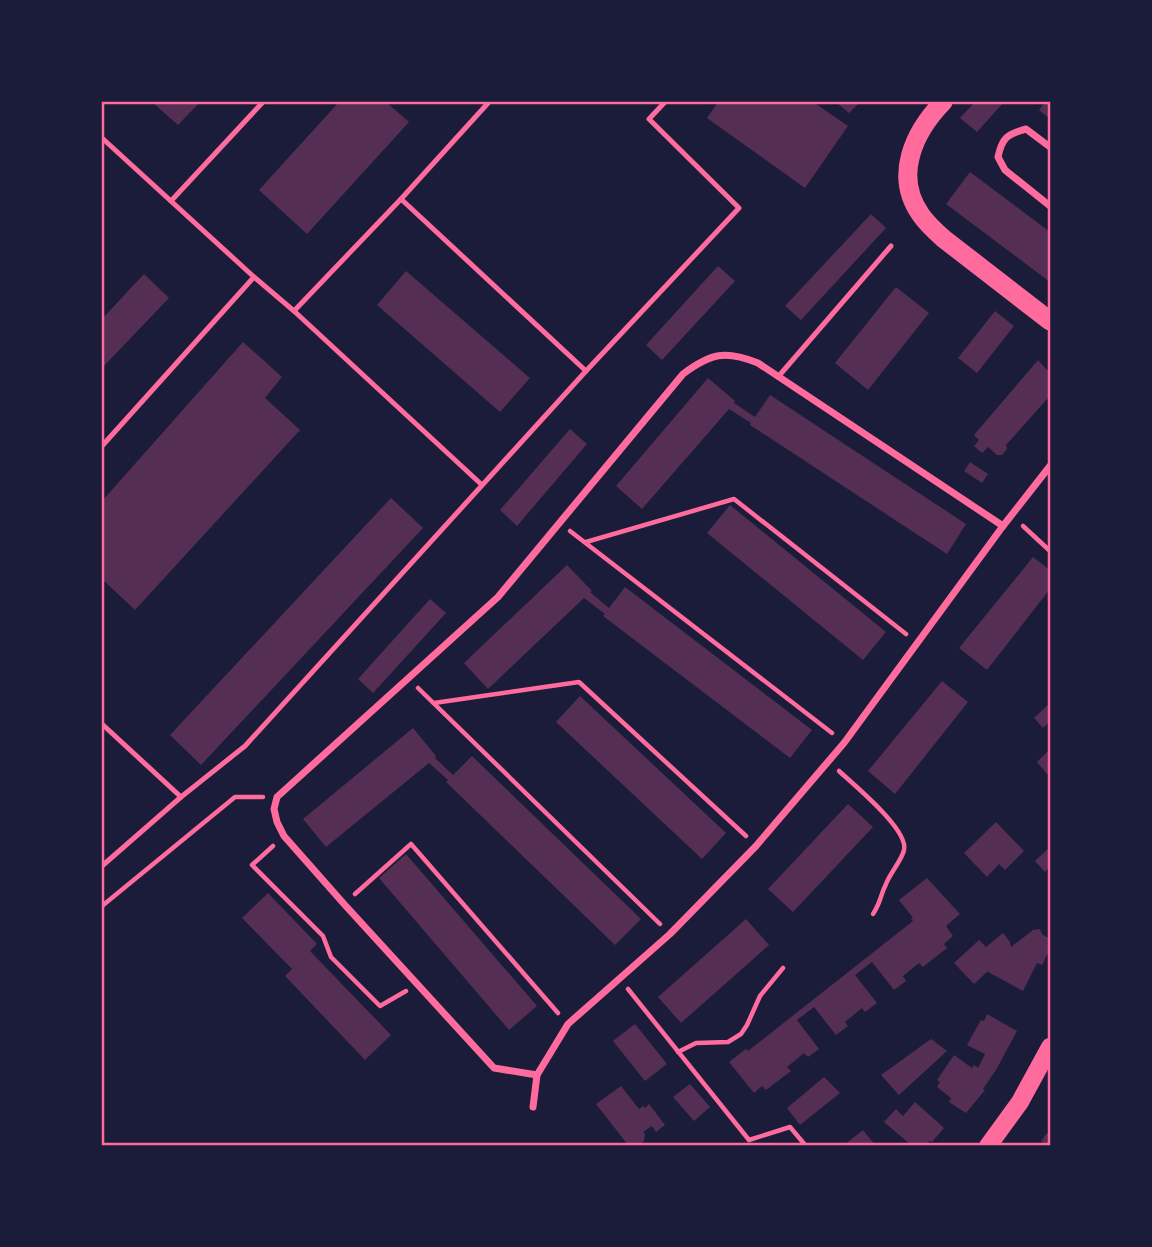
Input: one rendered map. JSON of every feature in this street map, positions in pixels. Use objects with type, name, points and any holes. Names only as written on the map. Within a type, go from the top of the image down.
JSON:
[{"type":"highway","points":[[943,102],[922,127],[910,155],[907,177],[914,203],[929,225],[944,239],[1051,321]]},
{"type":"main road","points":[[988,1146],[1020,1102],[1051,1047]]},
{"type":"street","points":[[1051,147],[1026,128],[1012,132],[1001,142],[998,157],[1005,170],[1051,205]]},
{"type":"street","points":[[537,1074],[495,1068],[416,985],[284,836],[274,809],[277,797],[498,597],[683,374],[701,361],[723,355],[738,355],[758,363],[1003,526]]},
{"type":"street","points":[[533,1107],[537,1074],[568,1024],[670,934],[757,846],[844,743],[1003,526],[1051,466]]},
{"type":"lane","points":[[172,201],[262,102]]},
{"type":"lane","points":[[294,311],[489,102]]},
{"type":"lane","points":[[102,866],[245,746],[738,208],[649,119],[665,102]]},
{"type":"lane","points":[[102,138],[482,485]]},
{"type":"lane","points":[[401,199],[586,371]]},
{"type":"lane","points":[[778,377],[891,246]]},
{"type":"lane","points":[[102,446],[254,277]]},
{"type":"lane","points":[[102,724],[181,797]]},
{"type":"path","points":[[586,542],[734,499],[917,644]]},
{"type":"path","points":[[1012,516],[1051,551]]},
{"type":"path","points":[[560,523],[844,743]]},
{"type":"path","points":[[408,680],[670,934]]},
{"type":"path","points":[[434,703],[579,682],[757,846]]},
{"type":"path","points":[[828,761],[881,810],[903,838],[904,849],[873,914]]},
{"type":"path","points":[[102,906],[235,797],[277,797]]},
{"type":"path","points":[[284,836],[252,865],[323,936],[331,957],[380,1006],[416,985]]},
{"type":"path","points":[[344,904],[411,844],[568,1024]]},
{"type":"path","points":[[678,1052],[696,1043],[728,1042],[741,1034],[760,996],[783,968]]},
{"type":"path","points":[[620,979],[749,1140],[790,1127],[806,1146]]},
{"type":"building","points":[[152,102],[200,102],[178,125]]},
{"type":"building","points":[[339,102],[386,102],[409,122],[307,234],[259,190]]},
{"type":"building","points":[[718,102],[813,102],[848,126],[805,188],[707,118]]},
{"type":"building","points":[[836,102],[860,102],[849,113]]},
{"type":"building","points":[[975,102],[1004,102],[977,132],[960,118]]},
{"type":"building","points":[[1045,102],[1050,102],[1050,119],[1039,110]]},
{"type":"building","points":[[970,172],[1050,232],[1050,282],[946,204]]},
{"type":"building","points":[[871,214],[886,228],[801,320],[785,306]]},
{"type":"building","points":[[718,266],[735,281],[662,360],[646,345]]},
{"type":"building","points":[[406,271],[530,378],[500,412],[377,305]]},
{"type":"building","points":[[144,274],[169,298],[102,368],[102,319]]},
{"type":"building","points":[[896,287],[929,313],[868,390],[835,363]]},
{"type":"building","points":[[995,311],[1014,326],[977,373],[958,358]]},
{"type":"building","points":[[243,342],[282,377],[265,398],[300,430],[135,610],[102,579],[102,501]]},
{"type":"building","points":[[1038,360],[1050,373],[1050,396],[1006,445],[1007,449],[1002,455],[997,455],[988,447],[982,453],[974,446],[979,440],[974,435]]},
{"type":"building","points":[[708,378],[735,401],[734,403],[755,417],[770,395],[966,524],[947,554],[729,409],[642,509],[616,486]]},
{"type":"building","points":[[570,429],[587,444],[517,526],[500,510]]},
{"type":"building","points":[[970,462],[988,474],[982,483],[964,471]]},
{"type":"building","points":[[391,498],[423,528],[201,765],[170,735]]},
{"type":"building","points":[[730,505],[886,632],[863,660],[707,533]]},
{"type":"building","points":[[1033,557],[1050,570],[1050,589],[987,670],[959,648]]},
{"type":"building","points":[[567,565],[592,591],[590,592],[609,608],[625,587],[812,730],[790,758],[603,616],[605,614],[584,598],[488,689],[464,663]]},
{"type":"building","points":[[430,599],[446,613],[373,693],[358,679]]},
{"type":"building","points":[[942,681],[968,702],[895,794],[868,771]]},
{"type":"building","points":[[580,696],[726,833],[702,859],[556,722]]},
{"type":"building","points":[[1050,703],[1050,721],[1043,728],[1034,718]]},
{"type":"building","points":[[413,728],[435,758],[453,775],[472,756],[641,919],[615,945],[429,763],[326,847],[303,819]]},
{"type":"building","points":[[1050,749],[1050,771],[1047,774],[1037,762]]},
{"type":"building","points":[[848,804],[873,827],[793,912],[768,889]]},
{"type":"building","points":[[996,822],[1024,851],[1005,870],[999,864],[987,877],[964,853]]},
{"type":"building","points":[[1050,847],[1050,867],[1045,872],[1035,861]]},
{"type":"building","points":[[406,854],[537,1006],[509,1030],[379,878]]},
{"type":"building","points":[[927,878],[960,914],[946,926],[953,936],[944,944],[947,948],[923,967],[919,963],[903,976],[906,981],[894,990],[872,962],[855,975],[877,1003],[865,1012],[862,1008],[845,1022],[848,1026],[836,1035],[814,1007],[797,1020],[819,1049],[808,1057],[804,1053],[787,1067],[791,1071],[766,1090],[762,1086],[754,1093],[729,1062],[746,1049],[748,1051],[913,921],[899,900]]},
{"type":"building","points":[[268,893],[317,944],[310,951],[391,1035],[365,1060],[285,976],[292,969],[242,918]]},
{"type":"building","points":[[746,919],[769,945],[681,1023],[658,997]]},
{"type":"building","points":[[1040,929],[1042,934],[1050,939],[1047,944],[1050,949],[1042,965],[1037,963],[1023,991],[988,972],[989,970],[974,984],[954,963],[979,940],[986,947],[1003,933],[1011,947],[1033,930]]},
{"type":"building","points":[[987,1014],[1017,1031],[983,1089],[985,1090],[966,1113],[949,1102],[951,1098],[937,1087],[940,1082],[937,1080],[954,1055],[972,1068],[974,1065],[978,1068],[985,1054],[967,1045]]},
{"type":"building","points":[[635,1024],[667,1064],[645,1081],[613,1041]]},
{"type":"building","points":[[931,1039],[947,1051],[899,1095],[881,1075]]},
{"type":"building","points":[[824,1077],[840,1093],[800,1125],[787,1108]]},
{"type":"building","points":[[690,1084],[710,1107],[694,1121],[673,1097]]},
{"type":"building","points":[[621,1086],[639,1109],[649,1104],[665,1125],[656,1132],[652,1126],[643,1132],[644,1141],[639,1145],[628,1145],[596,1104]]},
{"type":"building","points":[[915,1102],[944,1128],[932,1142],[925,1145],[911,1145],[884,1122],[896,1109],[903,1116]]},
{"type":"building","points":[[863,1130],[875,1145],[844,1145]]},
{"type":"building","points":[[1047,1133],[1050,1135],[1050,1145],[1041,1141]]}]
